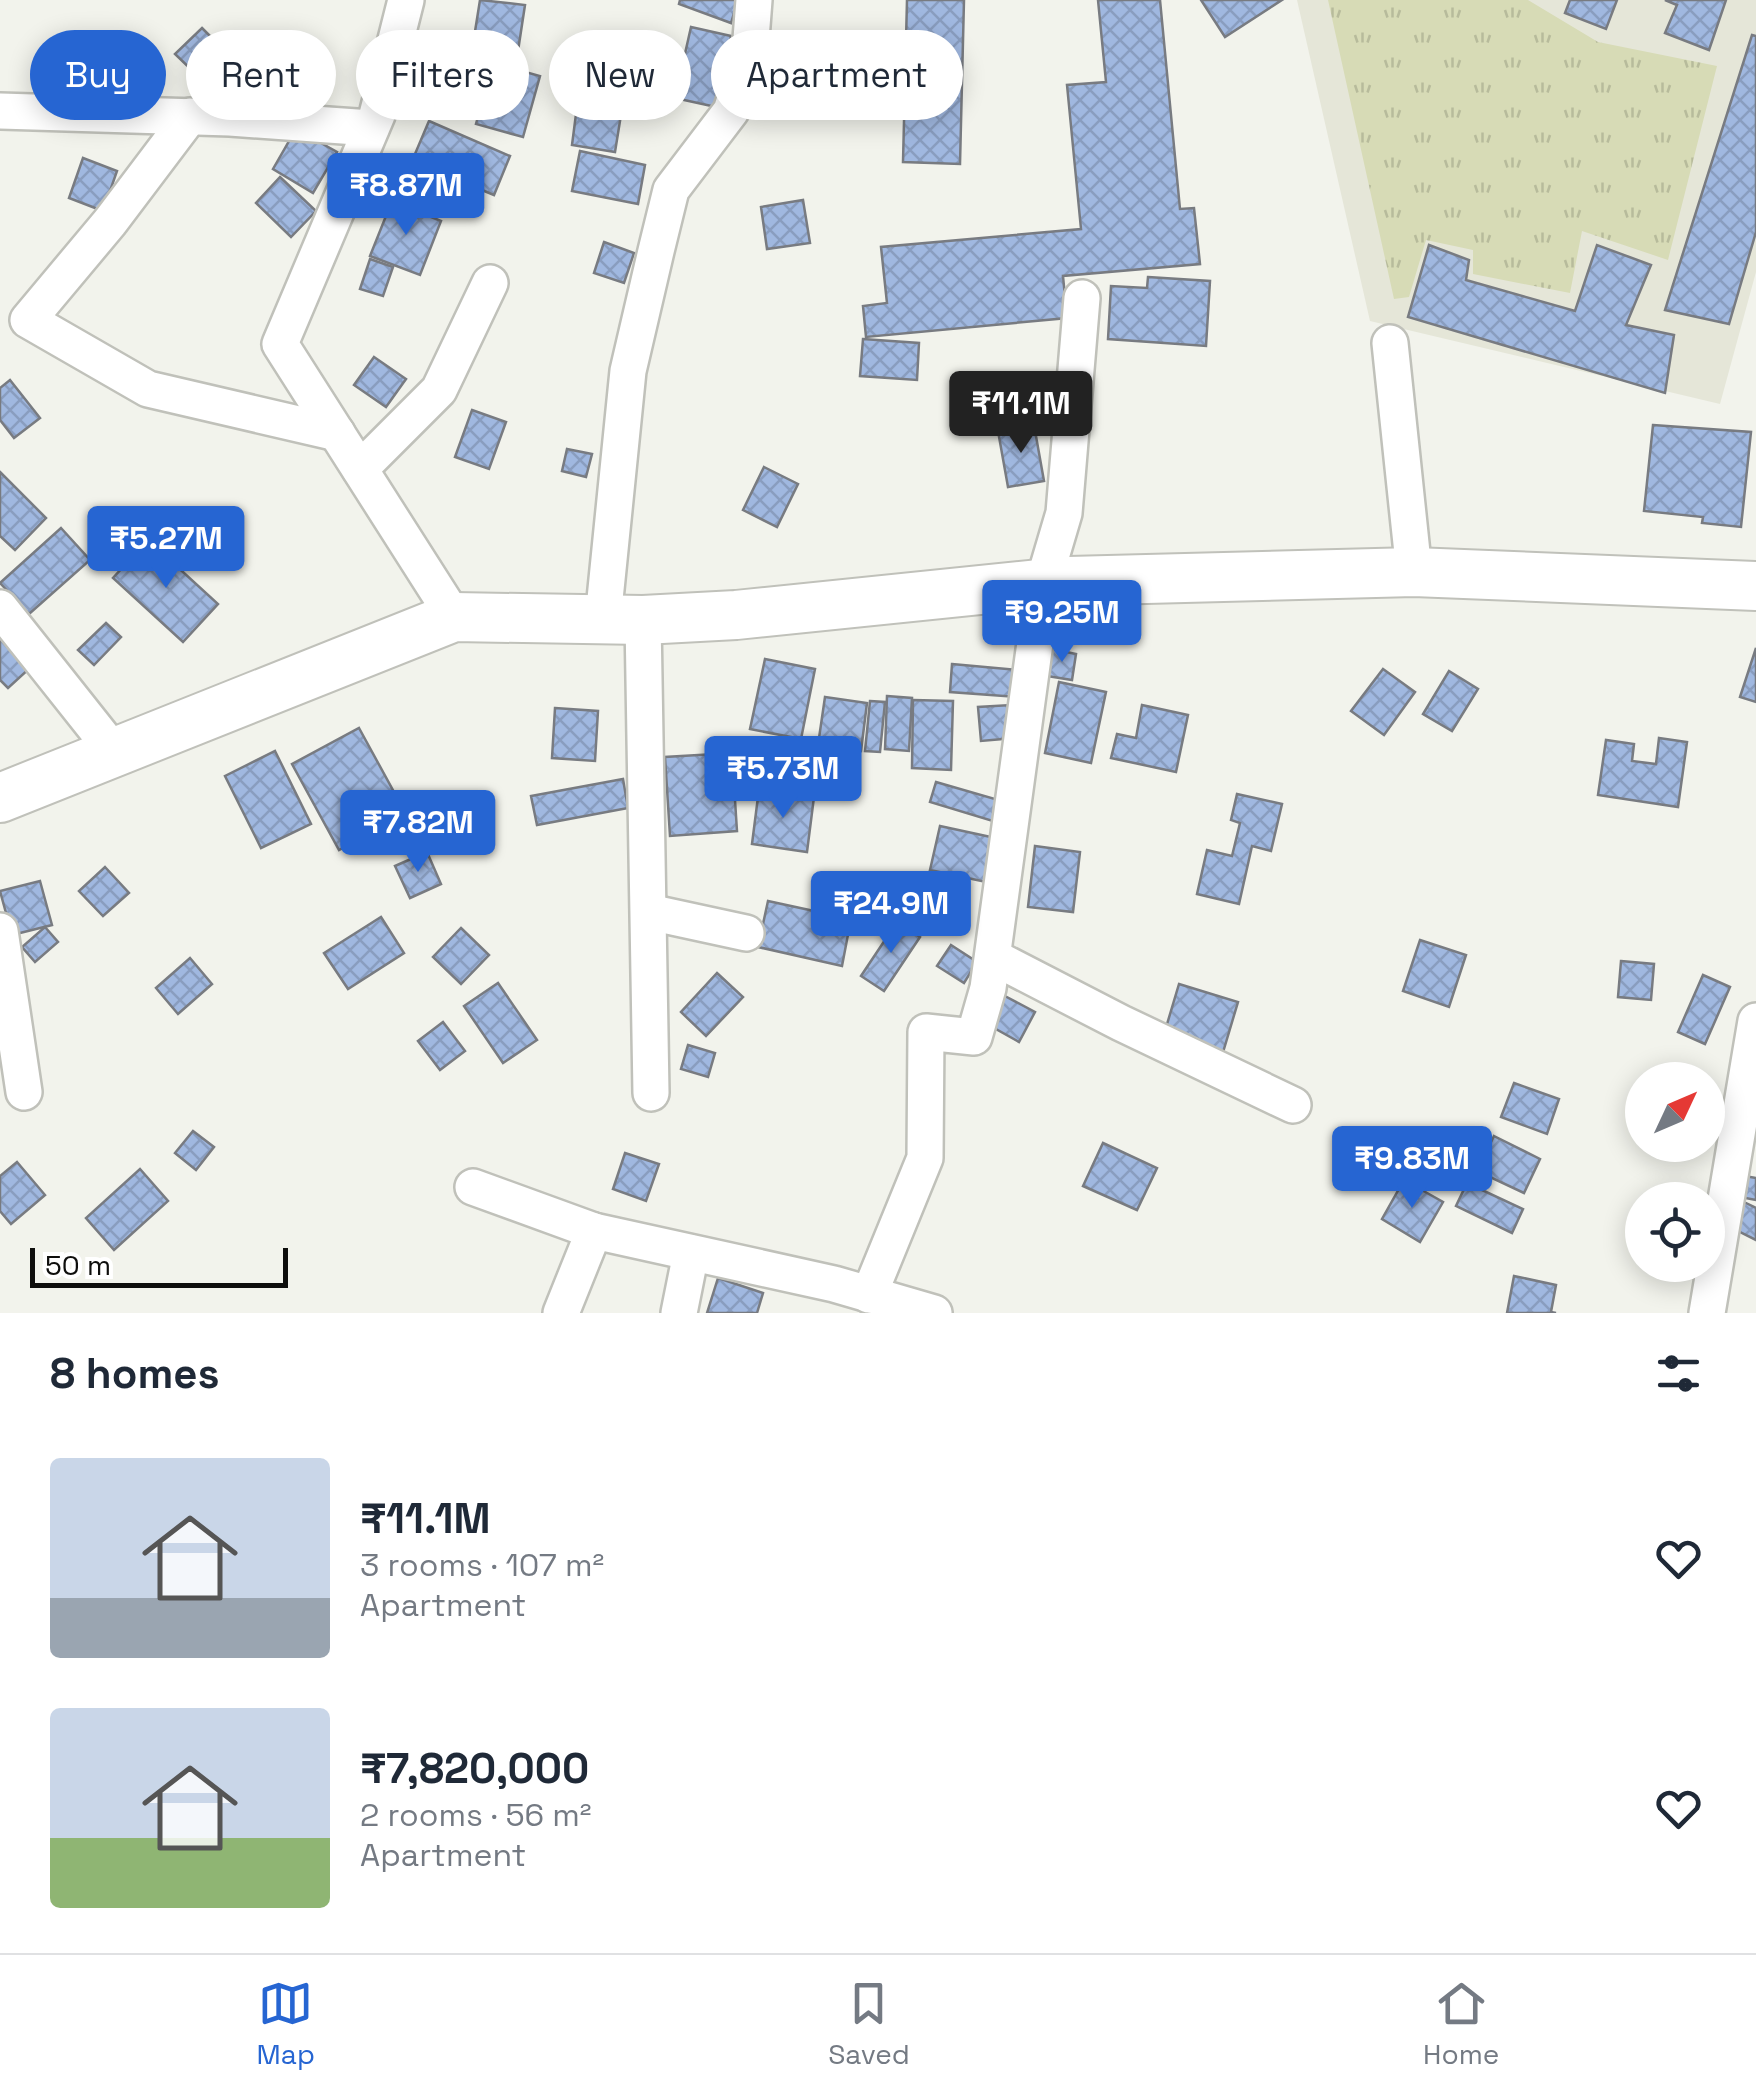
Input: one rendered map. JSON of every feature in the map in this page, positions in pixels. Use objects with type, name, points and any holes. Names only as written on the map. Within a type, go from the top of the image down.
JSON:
[{"type":"main road","points":[[0,798],[454,617],[623,620],[736,615],[1043,584],[1414,572],[1756,586]]},
{"type":"street","points":[[406,0],[371,128],[280,344],[454,617]]},
{"type":"street","points":[[651,1093],[649,912],[623,620],[628,371],[671,190],[731,111],[750,52],[754,0]]},
{"type":"street","points":[[0,111],[186,116]]},
{"type":"street","points":[[187,120],[28,320],[148,389],[337,433]]},
{"type":"street","points":[[250,120],[371,128]]},
{"type":"street","points":[[360,469],[439,390],[490,282]]},
{"type":"street","points":[[869,1295],[925,1158],[926,1032],[974,1037],[988,988],[1043,584],[1064,513],[1082,298]]},
{"type":"street","points":[[1390,342],[1414,572]]},
{"type":"street","points":[[0,608],[115,753]]},
{"type":"street","points":[[649,912],[746,933]]},
{"type":"street","points":[[0,932],[24,1092]]},
{"type":"street","points":[[992,957],[1121,1024],[1292,1105]]},
{"type":"street","points":[[1707,1313],[1756,1021]]},
{"type":"street","points":[[473,1187],[594,1231],[934,1313]]},
{"type":"street","points":[[560,1313],[594,1231]]},
{"type":"street","points":[[679,1313],[692,1252]]},
{"type":"shaded area","points":[[1297,0],[1756,0],[1756,272],[1720,404],[1370,321]]},
{"type":"green space","points":[[1328,0],[1528,0],[1598,42],[1717,66],[1668,260],[1582,231],[1570,293],[1473,274],[1473,250],[1426,240],[1409,297],[1394,299]]},
{"type":"building","points":[[480,0],[525,5],[521,30],[475,30]]},
{"type":"building","points":[[680,0],[738,0],[731,23],[679,4]]},
{"type":"building","points":[[907,0],[964,0],[963,41],[963,30],[906,30]]},
{"type":"building","points":[[1098,0],[1160,0],[1180,209],[1194,208],[1200,264],[1063,276],[1067,318],[866,337],[863,306],[887,303],[881,247],[1081,229],[1067,85],[1106,82]]},
{"type":"building","points":[[1201,0],[1282,0],[1225,37]]},
{"type":"building","points":[[1570,0],[1617,0],[1606,29],[1565,13]]},
{"type":"building","points":[[1665,0],[1726,0],[1709,50],[1665,33],[1677,5]]},
{"type":"building","points":[[691,27],[711,32],[711,106],[691,102]]},
{"type":"building","points":[[1752,35],[1756,36],[1756,232],[1729,324],[1665,310]]},
{"type":"building","points":[[186,43],[186,65],[175,54]]},
{"type":"building","points":[[529,73],[540,76],[529,115]]},
{"type":"building","points":[[477,120],[528,120],[523,137],[476,124]]},
{"type":"building","points":[[575,120],[620,120],[615,152],[572,145]]},
{"type":"building","points":[[904,120],[961,120],[960,164],[903,162]]},
{"type":"building","points":[[429,121],[510,156],[494,195],[412,161]]},
{"type":"building","points":[[296,129],[337,152],[313,193],[273,169]]},
{"type":"building","points":[[580,151],[645,165],[638,204],[572,191]]},
{"type":"building","points":[[83,158],[117,171],[103,211],[69,198]]},
{"type":"building","points":[[280,177],[316,211],[291,237],[256,203]]},
{"type":"building","points":[[803,200],[810,243],[767,249],[761,207]]},
{"type":"building","points":[[392,201],[441,221],[420,275],[370,256]]},
{"type":"building","points":[[604,242],[634,253],[624,283],[594,273]]},
{"type":"building","points":[[1429,245],[1469,260],[1466,280],[1575,311],[1597,245],[1651,265],[1626,325],[1674,335],[1665,393],[1408,317]]},
{"type":"building","points":[[370,259],[393,267],[383,296],[360,289]]},
{"type":"building","points":[[1148,277],[1210,281],[1206,346],[1108,339],[1111,286],[1147,288]]},
{"type":"building","points":[[863,339],[919,343],[917,380],[860,376]]},
{"type":"building","points":[[374,357],[406,379],[386,407],[354,385]]},
{"type":"building","points":[[10,380],[40,418],[14,438],[0,420],[0,388]]},
{"type":"building","points":[[472,410],[506,422],[489,469],[455,457]]},
{"type":"building","points":[[1034,425],[1044,481],[1008,487],[998,431]]},
{"type":"building","points":[[1653,425],[1751,432],[1741,527],[1702,523],[1703,517],[1644,511]]},
{"type":"building","points":[[567,449],[592,454],[586,477],[562,471]]},
{"type":"building","points":[[764,467],[798,484],[777,527],[743,510]]},
{"type":"building","points":[[0,472],[46,518],[15,550],[0,536]]},
{"type":"building","points":[[61,528],[90,560],[29,614],[0,583]]},
{"type":"building","points":[[148,540],[218,604],[183,642],[113,578]]},
{"type":"building","points":[[106,623],[121,637],[94,665],[78,650]]},
{"type":"building","points":[[0,634],[31,667],[8,688],[0,680]]},
{"type":"building","points":[[1756,648],[1756,702],[1740,697]]},
{"type":"building","points":[[1052,649],[1076,654],[1072,680],[1047,676]]},
{"type":"building","points":[[765,659],[815,669],[801,739],[750,729]]},
{"type":"building","points":[[952,664],[1019,670],[1017,697],[950,692]]},
{"type":"building","points":[[1383,669],[1415,692],[1384,735],[1351,711]]},
{"type":"building","points":[[1449,671],[1478,689],[1452,731],[1423,714]]},
{"type":"building","points":[[1059,682],[1106,692],[1091,763],[1045,753]]},
{"type":"building","points":[[887,696],[912,698],[909,751],[885,749]]},
{"type":"building","points":[[825,697],[867,703],[861,751],[818,745]]},
{"type":"building","points":[[913,700],[953,701],[951,770],[912,768]]},
{"type":"building","points":[[870,701],[885,702],[880,752],[865,751]]},
{"type":"building","points":[[1011,705],[1014,738],[981,741],[978,707]]},
{"type":"building","points":[[1142,705],[1188,715],[1176,772],[1111,758],[1117,734],[1136,738]]},
{"type":"building","points":[[555,708],[598,711],[595,761],[552,758]]},
{"type":"building","points":[[359,728],[406,814],[339,850],[292,764]]},
{"type":"building","points":[[1659,738],[1687,742],[1678,807],[1598,795],[1606,740],[1634,744],[1632,761],[1656,764]]},
{"type":"building","points":[[275,751],[311,824],[261,848],[225,776]]},
{"type":"building","points":[[732,753],[737,831],[670,836],[665,757]]},
{"type":"building","points":[[623,779],[628,808],[537,825],[531,796]]},
{"type":"building","points":[[936,782],[1002,801],[996,822],[930,802]]},
{"type":"building","points":[[759,789],[814,797],[807,852],[752,844]]},
{"type":"building","points":[[1237,794],[1282,804],[1271,851],[1252,846],[1239,904],[1197,894],[1207,850],[1232,856],[1240,823],[1231,820]]},
{"type":"building","points":[[940,826],[1000,839],[991,883],[930,870]]},
{"type":"building","points":[[1035,846],[1080,852],[1073,912],[1028,907]]},
{"type":"building","points":[[427,852],[441,884],[410,898],[395,866]]},
{"type":"building","points":[[105,867],[129,893],[103,916],[79,891]]},
{"type":"building","points":[[40,881],[52,925],[12,935],[0,891]]},
{"type":"building","points":[[768,901],[851,919],[842,966],[758,947]]},
{"type":"building","points":[[381,917],[404,953],[348,989],[324,953]]},
{"type":"building","points":[[897,922],[920,937],[884,991],[861,976]]},
{"type":"building","points":[[45,927],[58,942],[35,962],[22,947]]},
{"type":"building","points":[[461,928],[489,955],[461,984],[433,957]]},
{"type":"building","points":[[1420,940],[1466,955],[1449,1007],[1403,991]]},
{"type":"building","points":[[951,945],[977,962],[964,983],[937,966]]},
{"type":"building","points":[[190,958],[212,984],[178,1014],[156,988]]},
{"type":"building","points":[[1621,961],[1654,964],[1651,1000],[1618,997]]},
{"type":"building","points":[[717,973],[743,997],[706,1036],[681,1012]]},
{"type":"building","points":[[1703,975],[1730,987],[1705,1044],[1678,1032]]},
{"type":"building","points":[[498,983],[537,1040],[503,1063],[464,1006]]},
{"type":"building","points":[[1179,984],[1238,1002],[1221,1059],[1162,1041]]},
{"type":"building","points":[[1003,995],[1035,1012],[1019,1042],[987,1024]]},
{"type":"building","points":[[443,1022],[465,1051],[440,1070],[418,1041]]},
{"type":"building","points":[[688,1045],[715,1053],[708,1077],[681,1069]]},
{"type":"building","points":[[1514,1083],[1559,1099],[1547,1134],[1501,1117]]},
{"type":"building","points":[[193,1131],[214,1147],[196,1170],[175,1153]]},
{"type":"building","points":[[1494,1136],[1540,1159],[1524,1193],[1477,1171]]},
{"type":"building","points":[[1103,1143],[1157,1168],[1137,1210],[1083,1186]]},
{"type":"building","points":[[625,1153],[659,1164],[646,1201],[613,1189]]},
{"type":"building","points":[[17,1162],[45,1195],[11,1224],[0,1211],[0,1176]]},
{"type":"building","points":[[140,1169],[168,1201],[114,1250],[86,1218]]},
{"type":"building","points":[[1739,1175],[1756,1178],[1756,1200],[1735,1196]]},
{"type":"building","points":[[1404,1180],[1443,1202],[1420,1242],[1382,1219]]},
{"type":"building","points":[[1467,1183],[1523,1209],[1512,1233],[1456,1206]]},
{"type":"building","points":[[1744,1202],[1756,1208],[1756,1240],[1732,1228]]},
{"type":"building","points":[[1514,1276],[1556,1285],[1551,1312],[1556,1313],[1507,1313]]},
{"type":"building","points":[[718,1278],[763,1293],[757,1313],[707,1313]]}]
